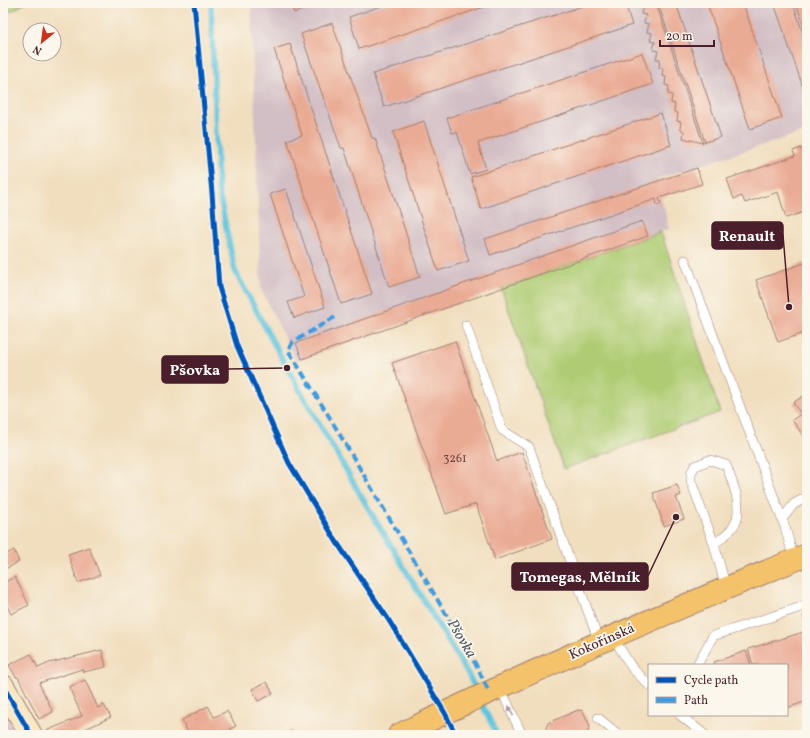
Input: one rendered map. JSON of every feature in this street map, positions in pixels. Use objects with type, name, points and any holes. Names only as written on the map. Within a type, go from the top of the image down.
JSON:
[{"type":"main road","name":"Kokořínská","points":[[398,735],[606,640],[800,557]]},
{"type":"street","points":[[3,686],[31,735]]},
{"type":"lane","points":[[685,260],[782,519],[800,557]]},
{"type":"lane","points":[[466,325],[502,430],[530,447],[606,640],[648,684]]},
{"type":"lane","points":[[714,544],[726,534],[737,520],[737,496],[726,465],[710,460],[695,466],[691,473],[690,481],[714,544],[726,588]]},
{"type":"lane","points":[[782,519],[794,504],[807,497]]},
{"type":"lane","points":[[698,664],[713,636],[807,605]]},
{"type":"lane","points":[[494,690],[522,735]]},
{"type":"lane","points":[[681,716],[705,735]]},
{"type":"lane","points":[[598,718],[619,735]]},
{"type":"shaded area","points":[[251,3],[807,3],[807,131],[657,179],[669,229],[296,361],[261,289]]},
{"type":"shaded area","points":[[3,702],[21,735],[3,735]]},
{"type":"green space","points":[[3,3],[26,3],[3,16]]},
{"type":"green space","points":[[661,232],[720,412],[564,469],[501,288]]},
{"type":"building","points":[[290,3],[321,3],[294,13]]},
{"type":"building","points":[[390,3],[496,3],[359,49],[349,17]]},
{"type":"building","points":[[592,3],[625,3],[632,25],[384,107],[373,74]]},
{"type":"building","points":[[639,3],[656,3],[703,143],[683,138],[684,131],[680,129],[681,122],[677,121],[678,113],[674,112],[675,104],[671,103],[672,95],[668,94],[669,86],[665,85],[666,77],[662,76],[663,68],[659,68],[660,59],[656,59],[658,51],[653,50],[655,42],[650,41],[652,33],[647,32],[649,24],[644,23],[646,15],[641,14],[643,6],[638,5]]},
{"type":"building","points":[[658,3],[676,3],[721,137],[705,142]]},
{"type":"building","points":[[707,3],[743,3],[782,118],[750,129]]},
{"type":"building","points":[[774,3],[792,3],[794,6],[807,45],[807,99]]},
{"type":"building","points":[[796,3],[807,3],[807,35]]},
{"type":"building","points":[[332,23],[372,138],[375,138],[420,277],[389,287],[344,148],[341,148],[301,34]]},
{"type":"building","points":[[290,44],[372,294],[341,304],[287,140],[302,135],[274,49]]},
{"type":"building","points":[[642,53],[653,84],[478,143],[486,169],[470,174],[457,132],[452,133],[447,118]]},
{"type":"building","points":[[661,113],[671,145],[481,209],[471,177]]},
{"type":"building","points":[[424,121],[469,261],[438,271],[393,132]]},
{"type":"building","points":[[801,148],[803,153],[807,151],[807,211],[786,218],[778,192],[745,203],[742,196],[734,199],[727,179],[795,156],[793,151]]},
{"type":"building","points":[[697,168],[702,184],[659,198],[661,204],[657,205],[656,199],[490,255],[485,239]]},
{"type":"building","points":[[286,189],[325,307],[294,318],[288,302],[304,297],[270,194]]},
{"type":"building","points":[[642,221],[648,236],[302,359],[296,343]]},
{"type":"building","points":[[807,262],[807,332],[778,342],[756,280]]},
{"type":"building","points":[[455,341],[497,461],[522,452],[552,539],[495,560],[476,504],[446,514],[392,363]]},
{"type":"building","points":[[807,393],[807,441],[792,420],[801,414],[793,403]]},
{"type":"building","points":[[677,485],[681,495],[676,497],[684,519],[664,526],[653,493]]},
{"type":"building","points":[[89,547],[100,575],[78,583],[68,554]]},
{"type":"building","points":[[14,550],[19,562],[3,570],[3,556]]},
{"type":"building","points":[[15,577],[29,605],[11,614],[3,597],[3,583]]},
{"type":"building","points":[[807,615],[807,628],[803,616]]},
{"type":"building","points":[[807,631],[807,701],[788,708],[788,664],[753,664],[748,649]]},
{"type":"building","points":[[102,650],[106,667],[83,672],[82,669],[39,683],[53,712],[39,719],[18,677],[16,677],[9,665],[31,654],[38,668],[49,663]]},
{"type":"building","points":[[746,651],[751,664],[715,664],[714,662]]},
{"type":"building","points":[[85,680],[98,708],[104,705],[111,717],[75,735],[48,735],[46,731],[82,716],[69,687]]},
{"type":"building","points":[[267,682],[273,694],[258,701],[252,689]]},
{"type":"building","points":[[208,706],[214,717],[227,711],[236,726],[230,729],[233,735],[189,735],[182,720]]},
{"type":"building","points":[[578,710],[583,711],[590,726],[588,732],[585,733],[586,735],[549,735],[546,728],[548,723]]},
{"type":"building","points":[[292,731],[294,735],[282,735]]},
{"type":"waterway","name":"Pšovka","points":[[211,3],[218,188],[235,271],[287,368],[367,506],[468,674],[477,692]]},
{"type":"waterway","name":"Pšovka","points":[[480,700],[497,735]]},
{"type":"marked path","points":[[335,317],[293,342],[288,350],[330,418],[476,665],[489,692]]},
{"type":"cycle path","points":[[194,3],[212,193],[219,287],[237,346],[289,463],[336,541],[388,619],[445,713],[456,735]]},
{"type":"cycle path","points":[[3,686],[31,735]]},
{"type":"place","name":"Renault","points":[[789,307]]},
{"type":"place","name":"Pšovka","points":[[287,368]]},
{"type":"place","name":"Tomegas, Mělník","points":[[676,517]]}]
